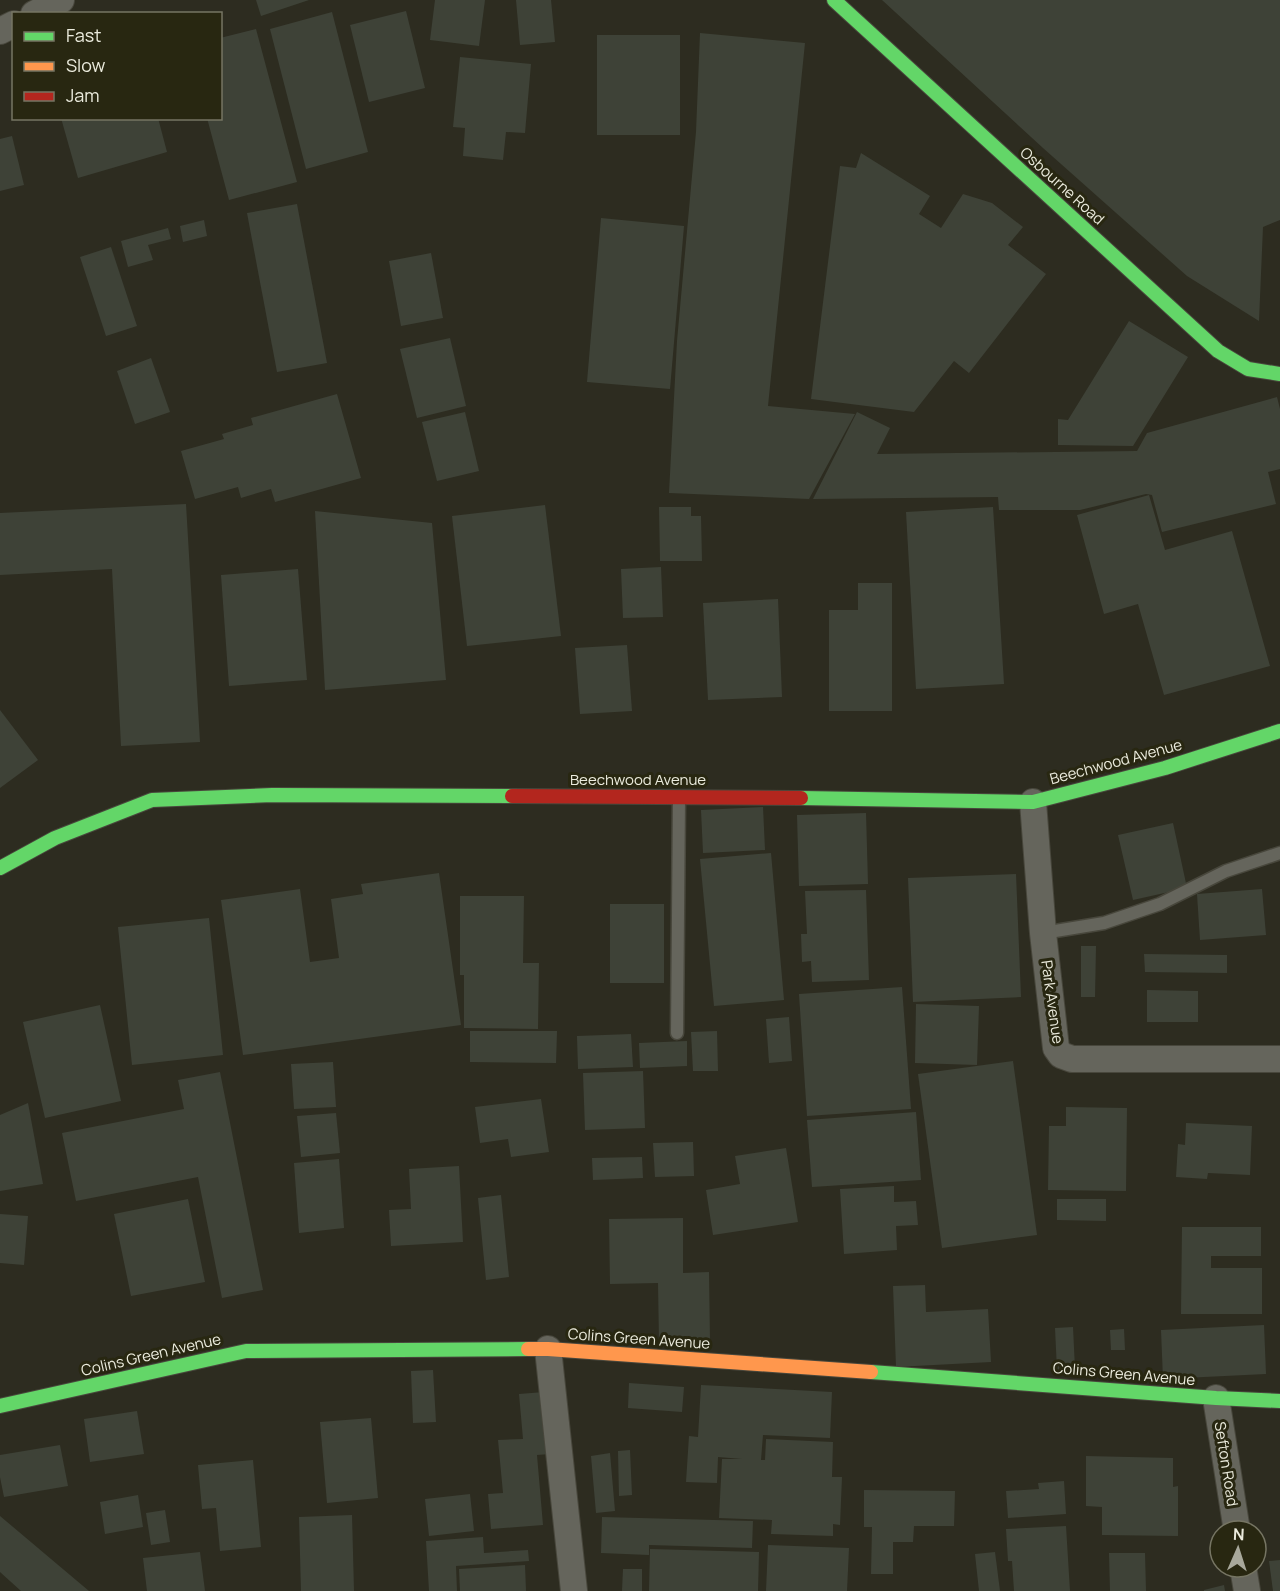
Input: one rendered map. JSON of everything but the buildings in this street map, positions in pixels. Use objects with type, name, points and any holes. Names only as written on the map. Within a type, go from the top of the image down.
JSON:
[{"type":"street","points":[[38,12],[61,0]]},
{"type":"street","name":"Osbourne Road","points":[[834,0],[1218,351],[1248,369],[1280,374]]},
{"type":"street","name":"Beechwood Avenue","points":[[0,868],[55,838],[152,800],[272,795],[679,796],[1033,802],[1165,768],[1280,730]]},
{"type":"street","name":"Park Avenue","points":[[1033,802],[1043,933],[1056,1048],[1061,1055],[1072,1059],[1280,1059]]},
{"type":"street","points":[[548,1349],[574,1591]]},
{"type":"street","name":"Colins Green Avenue","points":[[0,1406],[246,1351],[548,1349],[1280,1401]]},
{"type":"street","name":"Sefton Road","points":[[1216,1398],[1235,1519]]},
{"type":"lane","points":[[677,1033],[679,796]]},
{"type":"lane","points":[[1043,933],[1104,923],[1160,904],[1226,871],[1280,853]]},
{"type":"traffic: fast","points":[[834,0],[1218,351],[1248,369],[1280,374]]},
{"type":"traffic: fast","points":[[801,798],[1033,802],[1165,768],[1280,731]]},
{"type":"traffic: fast","points":[[0,868],[55,838],[152,800],[272,795],[512,796]]},
{"type":"traffic: fast","points":[[0,1406],[246,1351],[528,1349]]},
{"type":"traffic: fast","points":[[871,1372],[1280,1401]]},
{"type":"traffic: slow","points":[[528,1349],[871,1372]]},
{"type":"traffic: jam","points":[[512,796],[801,798]]}]
